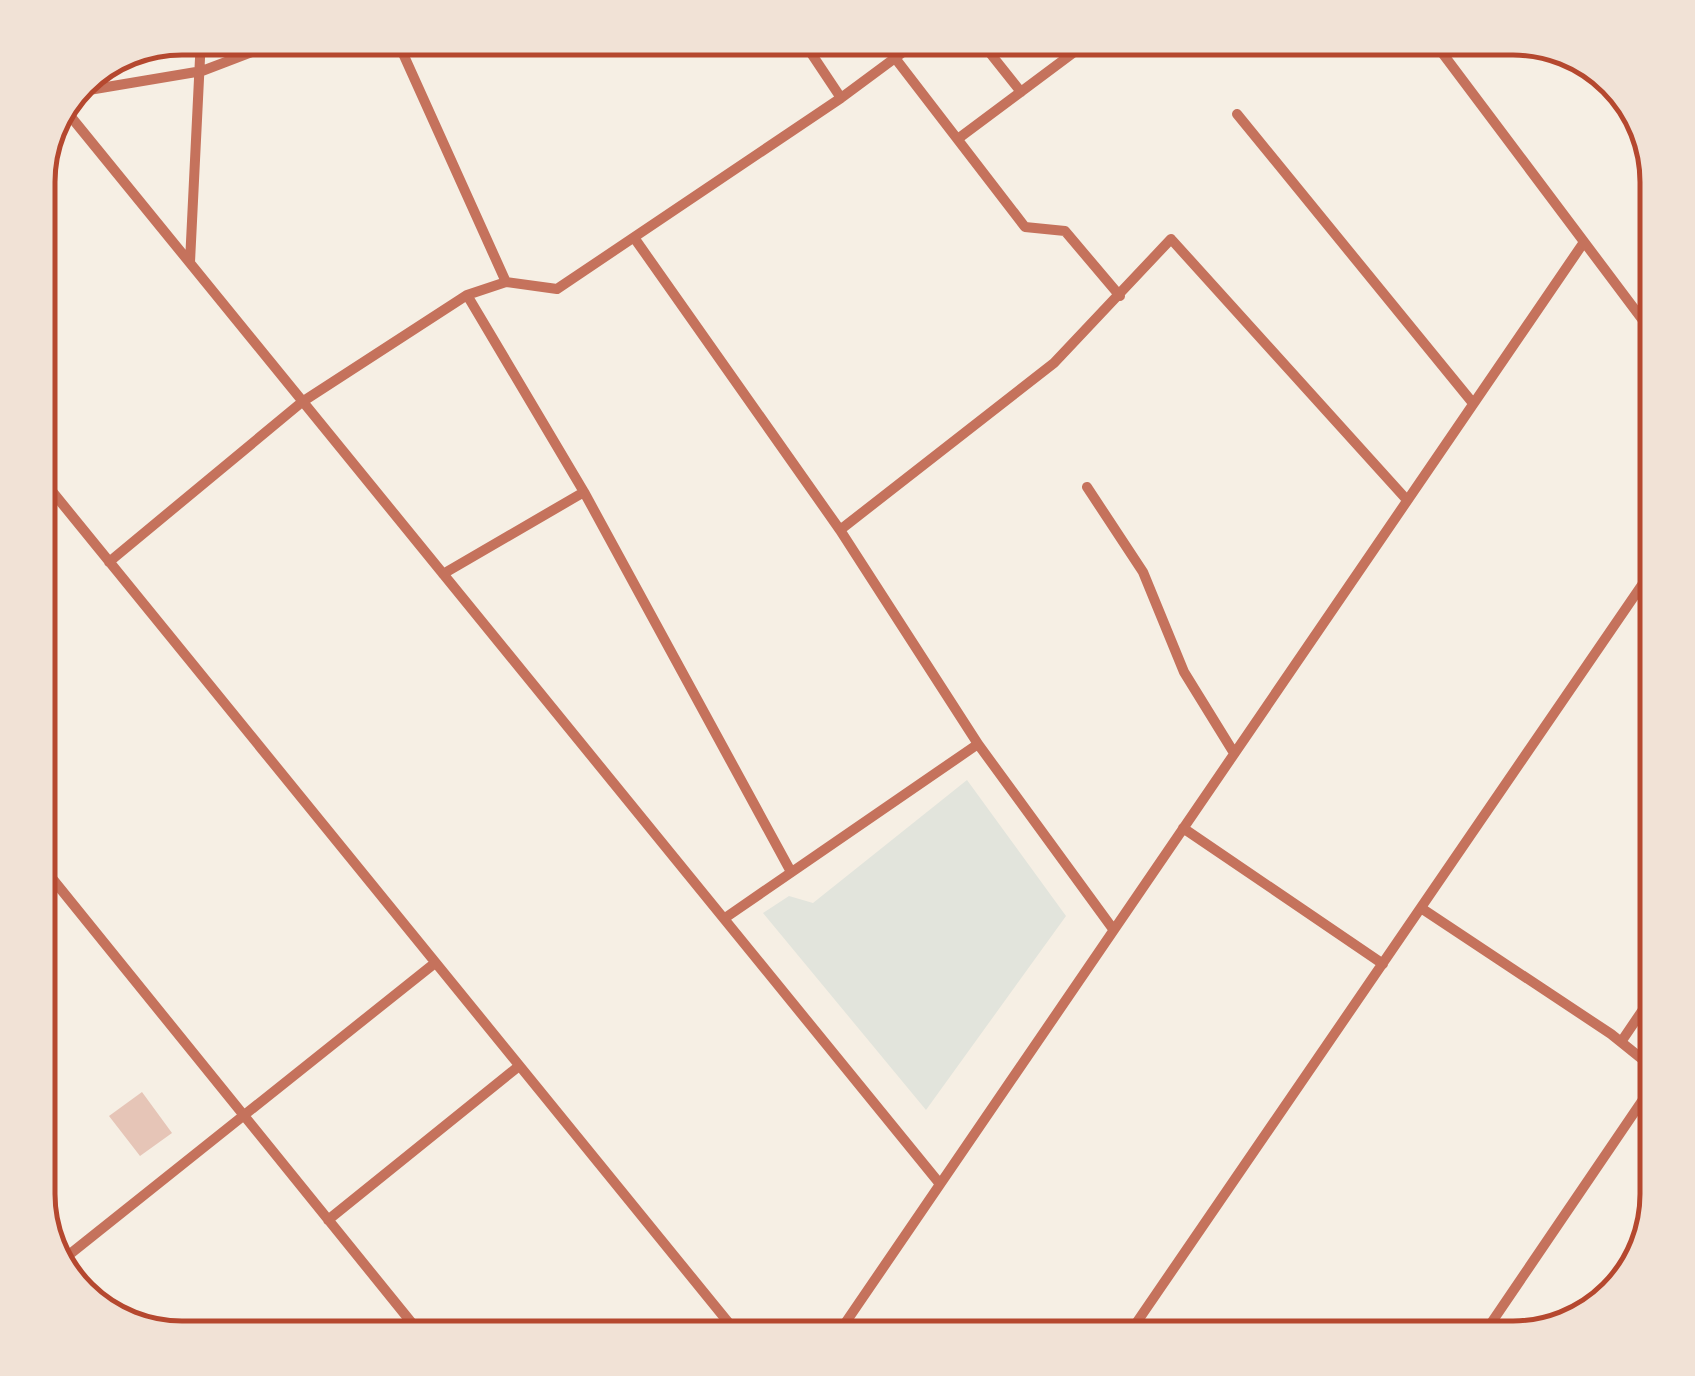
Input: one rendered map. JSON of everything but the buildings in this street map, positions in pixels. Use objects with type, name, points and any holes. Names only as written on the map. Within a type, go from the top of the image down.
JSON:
[{"type":"street","points":[[190,263],[202,55]]},
{"type":"street","points":[[96,89],[202,71],[244,55]]},
{"type":"street","points":[[402,55],[506,282]]},
{"type":"street","points":[[812,55],[840,98]]},
{"type":"street","points":[[109,562],[302,402],[467,296],[506,282],[557,289],[899,55]]},
{"type":"street","points":[[991,55],[1020,92]]},
{"type":"street","points":[[959,138],[1070,55]]},
{"type":"street","points":[[1445,55],[1640,315]]},
{"type":"street","points":[[895,58],[1025,227],[1065,231],[1120,296]]},
{"type":"street","points":[[1237,114],[1472,402]]},
{"type":"street","points":[[72,118],[940,1184]]},
{"type":"street","points":[[635,238],[840,530],[978,744],[1114,930]]},
{"type":"street","points":[[840,530],[1054,363],[1171,239],[1407,500]]},
{"type":"street","points":[[846,1321],[1584,242]]},
{"type":"street","points":[[467,296],[584,492],[790,870]]},
{"type":"street","points":[[1086,487],[1143,572],[1184,672],[1234,753]]},
{"type":"street","points":[[443,574],[584,492]]},
{"type":"street","points":[[55,495],[727,1321]]},
{"type":"street","points":[[1138,1321],[1640,589]]},
{"type":"street","points":[[726,918],[790,870],[978,744]]},
{"type":"street","points":[[1183,828],[1383,964]]},
{"type":"street","points":[[55,882],[410,1321]]},
{"type":"street","points":[[1421,908],[1640,1057]]},
{"type":"street","points":[[70,1253],[435,963]]},
{"type":"street","points":[[1621,1042],[1640,1014]]},
{"type":"street","points":[[328,1220],[519,1066]]},
{"type":"street","points":[[1493,1321],[1640,1105]]},
{"type":"shaded area","points":[[967,780],[1066,916],[926,1110],[763,913],[789,896],[813,903]]}]
